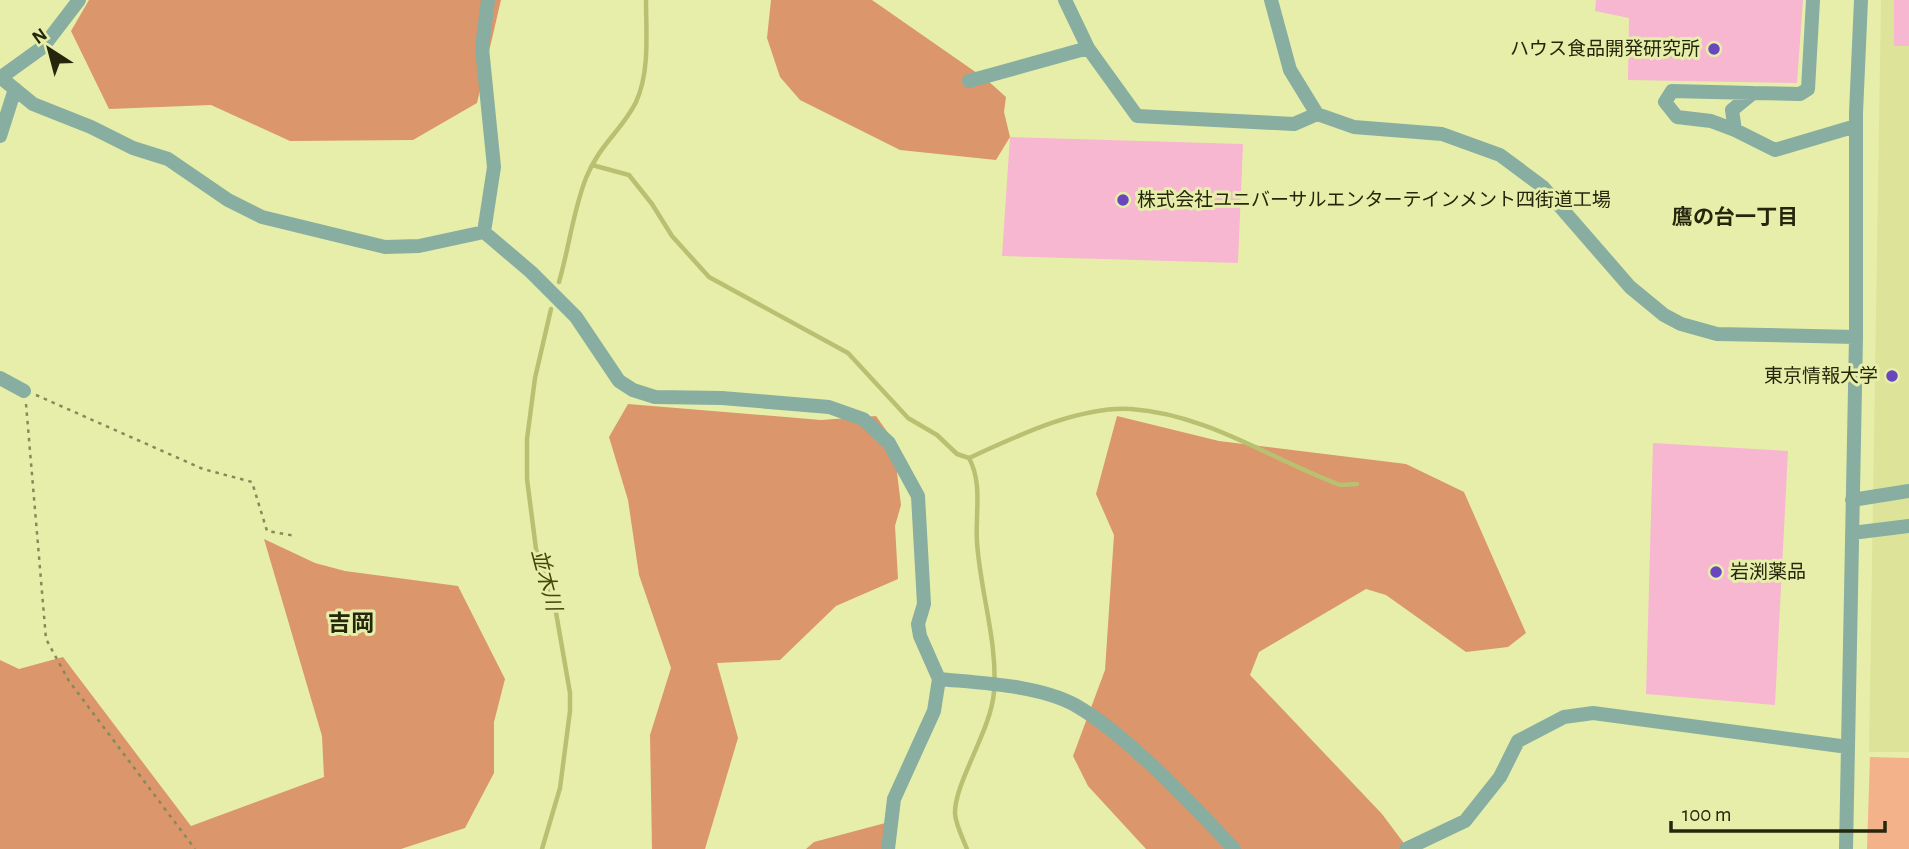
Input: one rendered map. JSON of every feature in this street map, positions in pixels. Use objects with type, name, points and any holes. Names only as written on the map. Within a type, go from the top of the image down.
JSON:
[{"type":"street","points":[[79,0],[43,47],[0,77],[33,104],[133,148],[168,159],[228,200],[262,218],[385,247],[419,247],[484,232]]},
{"type":"street","points":[[484,232],[494,167],[482,48],[488,0]]},
{"type":"street","points":[[1065,0],[1088,48],[1137,116],[1294,124],[1317,114]]},
{"type":"street","points":[[1271,0],[1290,70],[1317,114],[1354,127],[1442,134],[1500,155],[1543,187],[1645,302],[1681,324],[1717,334],[1856,337]]},
{"type":"street","points":[[1813,0],[1808,89],[1800,94],[1672,91],[1665,102],[1677,117],[1711,121],[1775,150],[1856,126]]},
{"type":"street","points":[[1846,849],[1856,337],[1856,126],[1861,0]]},
{"type":"street","points":[[970,81],[1088,48]]},
{"type":"street","points":[[0,136],[15,89]]},
{"type":"street","points":[[1735,130],[1732,110],[1753,93]]},
{"type":"street","points":[[484,232],[531,272],[576,317],[619,381],[633,390],[654,397],[722,398],[829,407],[863,419],[883,437],[900,461],[918,496],[924,604],[918,624],[924,647],[939,679],[934,712],[894,799],[888,849]]},
{"type":"street","points":[[0,378],[24,391]]},
{"type":"street","points":[[1852,500],[1909,491]]},
{"type":"street","points":[[1852,533],[1909,526]]},
{"type":"street","points":[[939,679],[1020,688],[1074,705],[1124,741],[1234,849]]},
{"type":"street","points":[[1406,849],[1465,821],[1500,777],[1518,741],[1564,717],[1593,713],[1848,747]]},
{"type":"path","points":[[195,849],[69,681],[46,639],[24,391],[60,403],[204,469],[252,482],[267,531],[296,536]]},
{"type":"shaded area","points":[[89,0],[501,0],[477,103],[413,140],[290,141],[211,105],[109,109],[71,31]]},
{"type":"shaded area","points":[[771,0],[872,0],[987,80],[1006,97],[1004,112],[1010,137],[996,160],[900,150],[800,100],[780,77],[767,38]]},
{"type":"shaded area","name":"東京情報大学","points":[[1881,0],[1909,0],[1909,752],[1869,752]]},
{"type":"shaded area","points":[[628,404],[821,420],[876,416],[893,440],[901,505],[895,526],[898,579],[836,606],[780,660],[717,663],[738,738],[705,849],[652,849],[650,735],[671,668],[639,575],[628,500],[609,437]]},
{"type":"shaded area","points":[[1117,416],[1219,441],[1406,464],[1464,492],[1526,633],[1508,647],[1466,652],[1386,595],[1366,589],[1259,652],[1250,675],[1382,814],[1406,846],[1405,849],[1146,849],[1088,786],[1073,756],[1105,670],[1114,535],[1096,494]]},
{"type":"shaded area","points":[[264,539],[315,563],[345,571],[458,586],[505,679],[494,722],[494,773],[465,828],[401,849],[0,849],[0,660],[19,669],[63,657],[191,826],[324,777],[322,736]]},
{"type":"shaded area","points":[[1870,757],[1909,758],[1909,849],[1867,849]]},
{"type":"shaded area","points":[[889,822],[888,849],[806,849],[814,842]]},
{"type":"building","name":"ハウス食品開発研究所","points":[[1596,0],[1803,0],[1797,83],[1628,80],[1629,18],[1595,11]]},
{"type":"building","points":[[1894,0],[1909,0],[1909,46],[1894,46]]},
{"type":"building","name":"株式会社ユニバーサルエンターテインメント四街道工場","points":[[1010,137],[1243,144],[1238,263],[1002,256]]},
{"type":"building","name":"岩渕薬品","points":[[1653,443],[1788,451],[1775,705],[1646,694]]},
{"type":"waterway","name":"並木川","points":[[559,282],[578,203],[591,166],[631,112],[640,90],[646,52],[646,0]]},
{"type":"waterway","points":[[592,165],[629,175],[672,236],[709,277],[848,353],[908,418],[937,435],[957,454],[969,458],[1047,424],[1090,412],[1131,409],[1186,419],[1238,439],[1340,485],[1357,484]]},
{"type":"waterway","name":"並木川","points":[[542,849],[560,788],[570,711],[570,693],[554,601],[536,549],[527,479],[527,439],[535,378],[551,309]]},
{"type":"waterway","points":[[967,849],[955,814],[956,801],[987,723],[995,673],[977,542],[976,478],[969,458]]},
{"type":"place","name":"ハウス食品開発研究所","points":[[1714,49]]},
{"type":"place","name":"株式会社ユニバーサルエンターテインメント四街道工場","points":[[1123,200]]},
{"type":"place","name":"東京情報大学","points":[[1892,376]]},
{"type":"place","name":"岩渕薬品","points":[[1716,572]]},
{"type":"district","name":"鷹の台一丁目","points":[[1735,217]]},
{"type":"district","name":"吉岡","points":[[351,624]]}]
